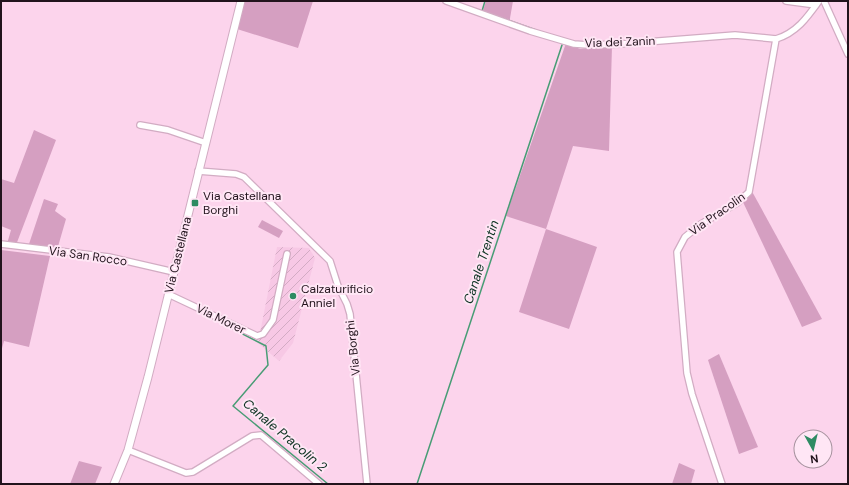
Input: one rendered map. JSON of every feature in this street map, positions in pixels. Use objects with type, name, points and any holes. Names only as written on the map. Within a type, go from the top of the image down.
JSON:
[{"type":"main road","name":"Via Castellana","points":[[114,484],[128,450],[148,377],[241,1]]},
{"type":"street","name":"Via dei Zanin","points":[[446,1],[530,31],[574,44],[620,44],[735,35],[776,39]]},
{"type":"street","points":[[786,1],[817,3]]},
{"type":"street","points":[[824,1],[848,54]]},
{"type":"street","points":[[776,39],[799,26],[817,3]]},
{"type":"street","name":"Via Pracolin","points":[[722,484],[692,394],[687,373],[677,252],[685,237],[701,224],[737,203],[749,192],[776,39]]},
{"type":"street","points":[[140,124],[168,130],[206,143]]},
{"type":"street","name":"Via Borghi","points":[[198,171],[236,174],[244,177],[330,261],[338,286],[350,314],[367,484]]},
{"type":"street","name":"Via San Rocco","points":[[1,244],[109,257],[174,272]]},
{"type":"street","name":"Via Morer","points":[[168,294],[252,334],[257,336],[263,334],[273,320],[287,254]]},
{"type":"street","points":[[128,450],[186,473],[194,472],[252,436],[261,435],[319,484]]},
{"type":"shaded area","points":[[244,1],[313,1],[298,48],[237,29]]},
{"type":"shaded area","points":[[486,1],[513,1],[509,24],[482,14]]},
{"type":"shaded area","points":[[566,43],[580,49],[612,46],[609,151],[573,146],[546,229],[506,216]]},
{"type":"shaded area","points":[[34,130],[56,140],[16,245],[7,244],[11,230],[1,226],[1,179],[14,183]]},
{"type":"shaded area","points":[[749,186],[822,319],[802,327],[742,200]]},
{"type":"shaded area","points":[[44,199],[58,204],[55,211],[66,219],[57,250],[28,247]]},
{"type":"shaded area","points":[[262,220],[283,231],[279,238],[258,227]]},
{"type":"shaded area","points":[[546,229],[597,247],[569,329],[519,312]]},
{"type":"shaded area","points":[[277,247],[309,248],[315,258],[293,343],[279,361],[258,343]]},
{"type":"shaded area","points":[[1,250],[50,256],[29,347],[4,341],[1,352]]},
{"type":"shaded area","points":[[719,354],[758,447],[739,454],[708,360]]},
{"type":"shaded area","points":[[79,461],[102,467],[95,484],[70,484]]},
{"type":"shaded area","points":[[679,463],[695,470],[691,484],[672,484]]},
{"type":"waterway","name":"Canale Trentin","points":[[483,11],[485,1]]},
{"type":"waterway","name":"Canale Trentin","points":[[502,18],[536,30]]},
{"type":"waterway","name":"Canale Trentin","points":[[417,484],[562,45]]},
{"type":"waterway","name":"Canale Pracolin 2","points":[[206,315],[266,346],[268,365],[233,406],[328,484]]},
{"type":"place","name":"Via Castellana Borghi","points":[[195,203]]},
{"type":"place","name":"Calzaturificio Anniel","points":[[293,296]]}]
